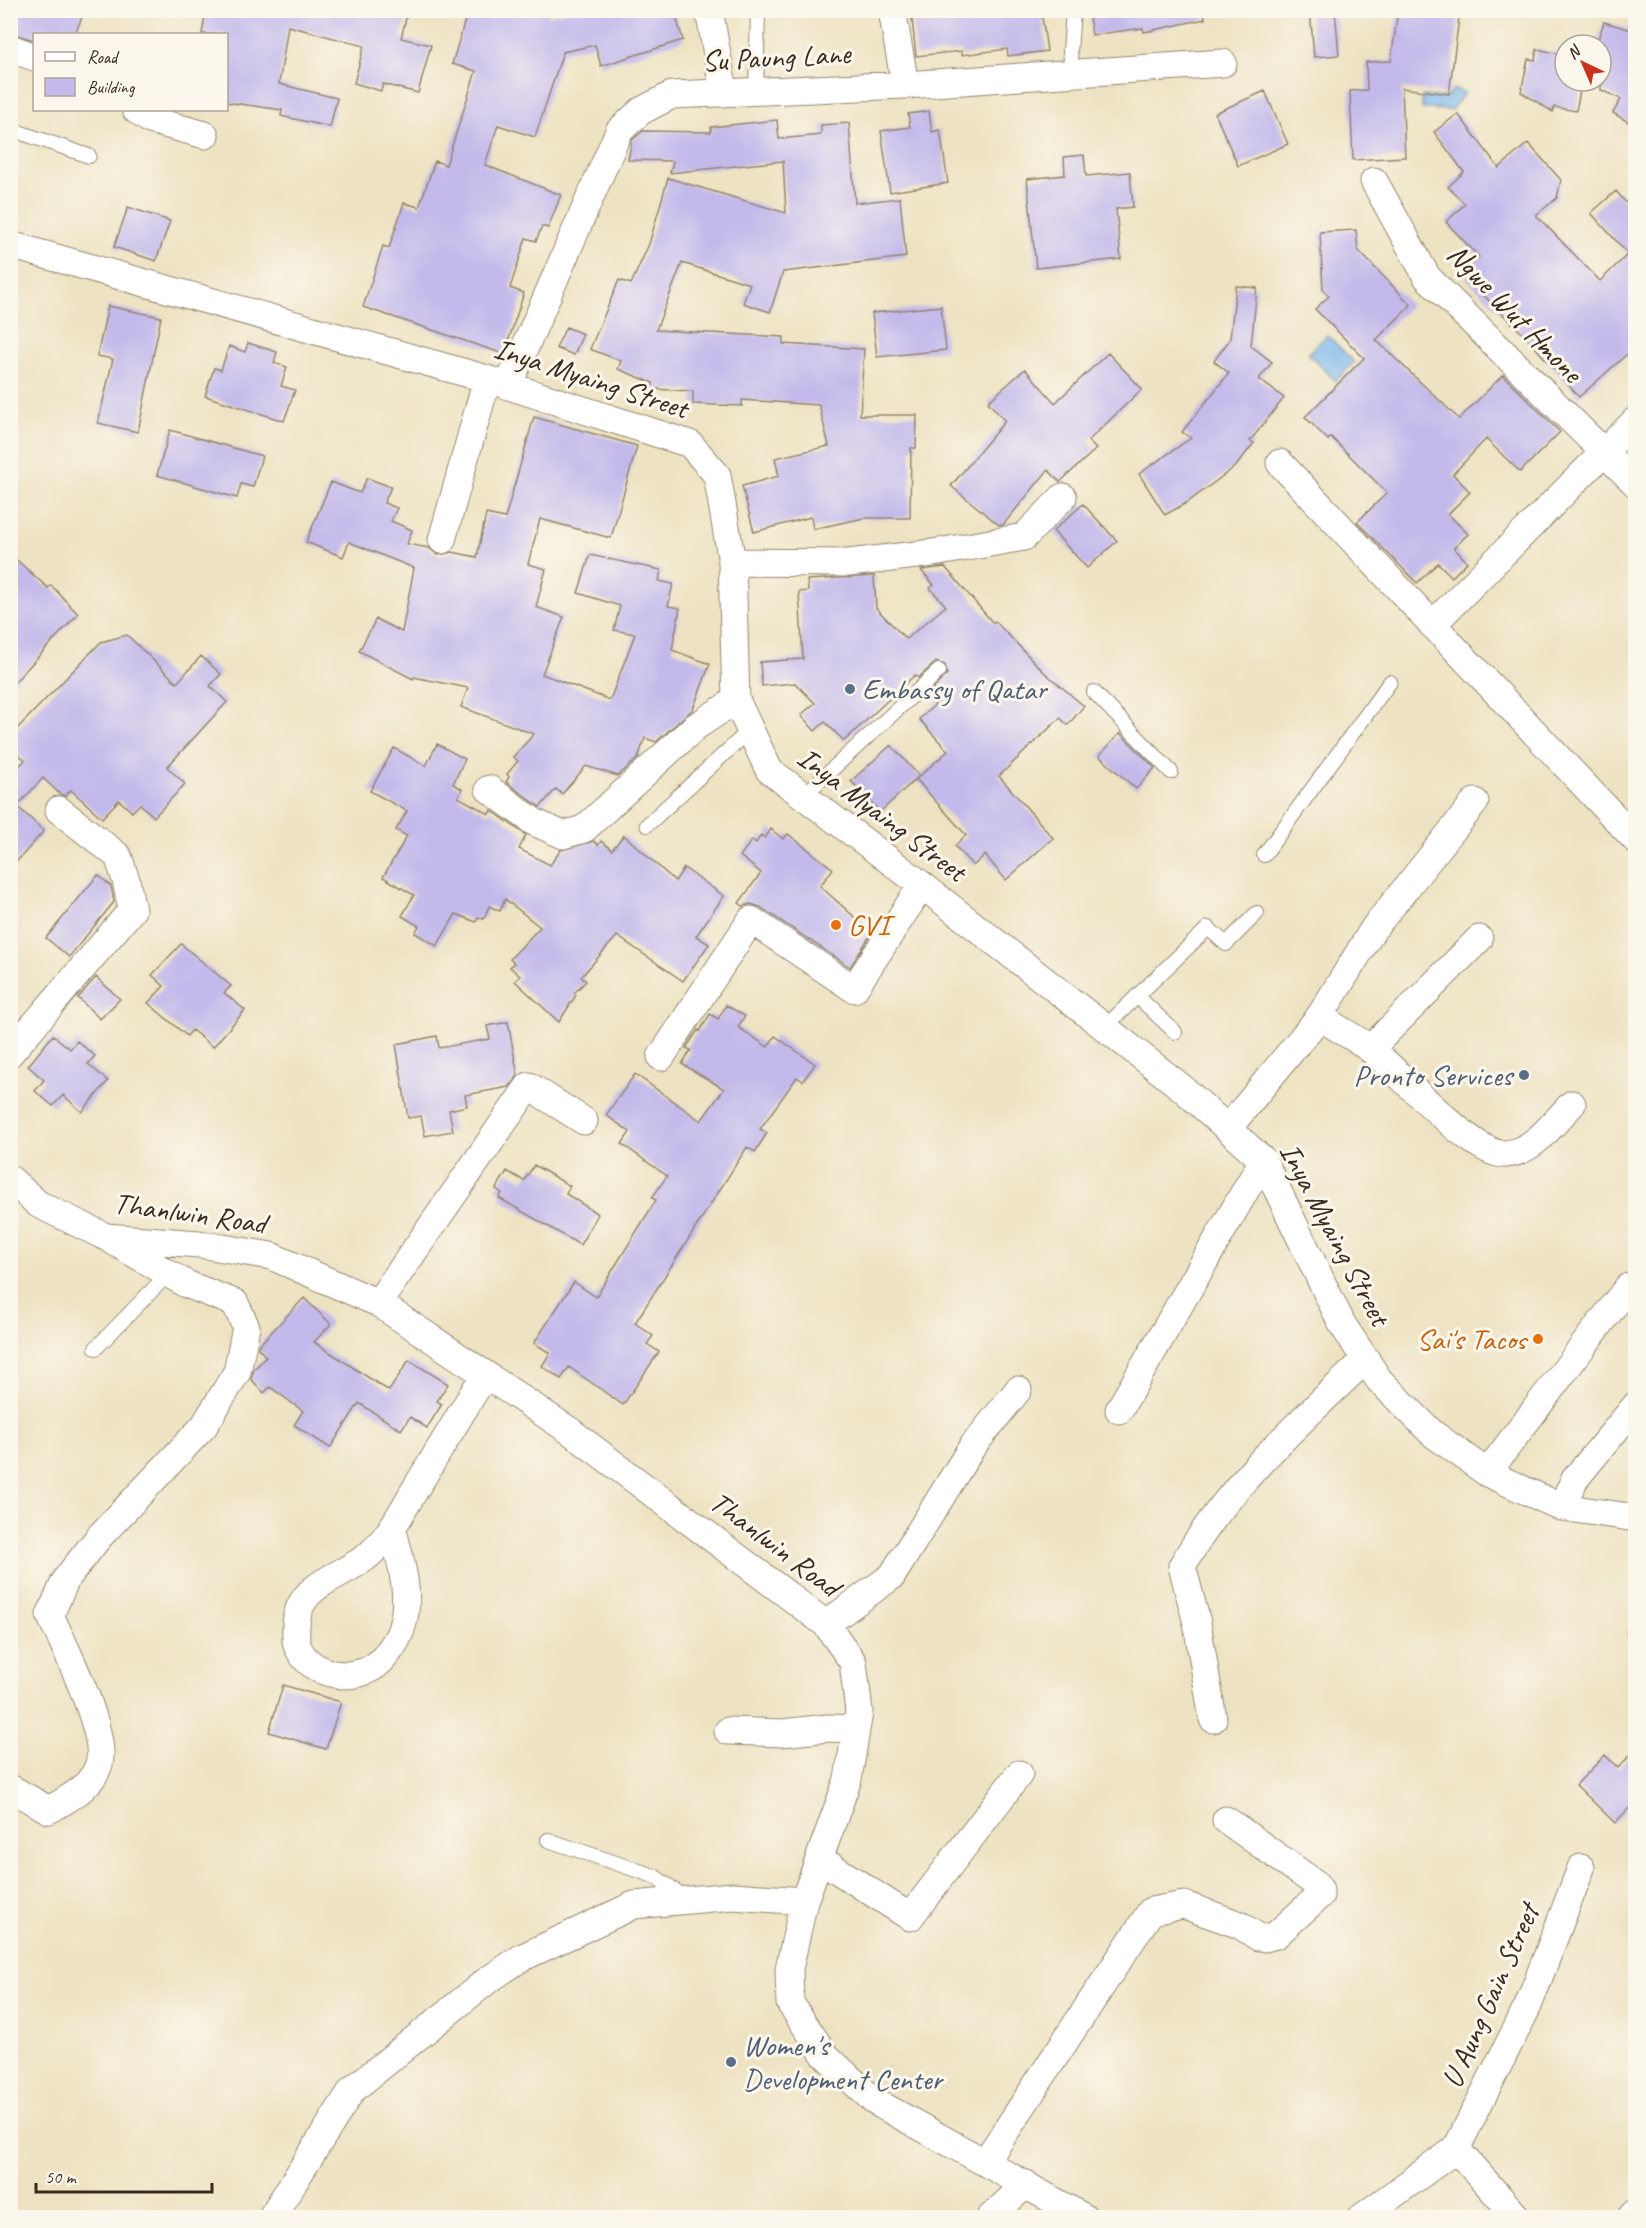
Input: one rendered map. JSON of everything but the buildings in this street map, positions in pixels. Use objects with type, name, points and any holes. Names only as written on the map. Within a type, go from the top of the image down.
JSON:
[{"type":"street","points":[[709,10],[724,93]]},
{"type":"street","points":[[892,10],[905,84]]},
{"type":"street","points":[[10,48],[33,57]]},
{"type":"street","name":"Su Paung Lane","points":[[442,540],[498,382],[619,131],[641,111],[672,95],[905,84],[1223,63]]},
{"type":"street","points":[[137,111],[150,120],[206,135]]},
{"type":"street","name":"Ngwe Wut Hmone","points":[[1374,181],[1427,277],[1604,450],[1635,484]]},
{"type":"street","name":"Inya Myaing Street","points":[[10,245],[498,382],[690,444],[717,476],[732,562],[736,699],[769,770],[922,885],[1104,1027],[1229,1127],[1263,1160],[1342,1324],[1379,1380],[1432,1432],[1487,1473],[1561,1507],[1635,1518]]},
{"type":"street","points":[[1432,625],[1635,420]]},
{"type":"street","points":[[1280,463],[1635,840]]},
{"type":"street","points":[[732,562],[849,563],[933,553],[1024,537],[1063,497]]},
{"type":"street","points":[[489,789],[534,822],[562,835],[584,829],[695,727],[736,699]]},
{"type":"street","points":[[1229,1127],[1320,1016],[1374,928],[1439,844],[1475,802]]},
{"type":"street","points":[[10,1053],[132,910],[118,856],[59,810]]},
{"type":"street","points":[[661,1058],[751,920],[854,989],[922,885]]},
{"type":"street","points":[[1370,1049],[1479,939]]},
{"type":"street","points":[[1320,1016],[1370,1049],[1455,1126],[1484,1149],[1503,1155],[1528,1148],[1572,1104]]},
{"type":"street","points":[[378,1303],[529,1086],[584,1121]]},
{"type":"street","points":[[1119,1410],[1263,1160]]},
{"type":"street","name":"Thanlwin Road","points":[[10,1179],[38,1204],[106,1238],[199,1244],[271,1256],[378,1303],[579,1438],[825,1624],[854,1662],[859,1712],[848,1779],[804,1901],[789,1969],[790,2003],[825,2055],[874,2101],[1085,2217]]},
{"type":"street","points":[[10,1788],[49,1810],[81,1792],[99,1764],[98,1735],[72,1662],[50,1615],[66,1579],[99,1537],[204,1426],[237,1372],[246,1327],[235,1303],[186,1284],[106,1238]]},
{"type":"street","points":[[1487,1473],[1628,1287]]},
{"type":"street","points":[[1213,1719],[1197,1623],[1182,1566],[1203,1529],[1276,1445],[1366,1359]]},
{"type":"street","points":[[392,1527],[402,1563],[406,1601],[398,1637],[380,1662],[356,1674],[331,1674],[307,1663],[297,1643],[296,1618],[300,1605],[313,1588],[369,1555],[392,1527],[485,1374]]},
{"type":"street","points":[[825,1624],[892,1576],[972,1447],[1018,1390]]},
{"type":"street","points":[[1561,1507],[1575,1479],[1635,1405]]},
{"type":"street","points":[[728,1731],[782,1733],[828,1728],[856,1729]]},
{"type":"street","points":[[820,1858],[909,1917],[1019,1774]]},
{"type":"street","points":[[986,2161],[1151,1911],[1184,1905],[1240,1925],[1257,1937],[1265,1938],[1276,1935],[1320,1895],[1320,1890],[1315,1883],[1226,1820]]},
{"type":"street","name":"U Aung Gain Street","points":[[1361,2217],[1456,2149],[1528,2006],[1581,1868]]},
{"type":"street","points":[[271,2217],[351,2090],[488,1980],[521,1958],[634,1905],[733,1896],[804,1901]]},
{"type":"street","points":[[1456,2149],[1518,2217]]},
{"type":"street","points":[[990,2217],[1026,2184]]},
{"type":"street","points":[[1630,2217],[1635,2212]]},
{"type":"lane","points":[[756,92],[758,10]]},
{"type":"lane","points":[[1073,10],[1070,52],[1073,73]]},
{"type":"lane","points":[[10,129],[89,156]]},
{"type":"lane","points":[[803,796],[939,671]]},
{"type":"lane","points":[[1264,855],[1390,682]]},
{"type":"lane","points":[[1094,692],[1171,772]]},
{"type":"lane","points":[[647,825],[750,730]]},
{"type":"lane","points":[[1104,1027],[1208,928],[1226,944],[1257,913]]},
{"type":"lane","points":[[1137,996],[1175,1032]]},
{"type":"lane","points":[[96,1348],[168,1274]]},
{"type":"lane","points":[[548,1840],[654,1876],[689,1900]]},
{"type":"water","points":[[1454,89],[1465,93],[1451,110],[1422,109],[1422,96],[1446,97]]},
{"type":"water","points":[[1327,335],[1354,362],[1336,381],[1308,354]]},
{"type":"place","name":"Embassy of Qatar","points":[[850,689]]},
{"type":"place","name":"GVI","points":[[836,925]]},
{"type":"place","name":"Pronto Services","points":[[1524,1075]]},
{"type":"place","name":"Sai's Tacos","points":[[1538,1339]]},
{"type":"place","name":"Women's Development Center","points":[[731,2062]]}]
